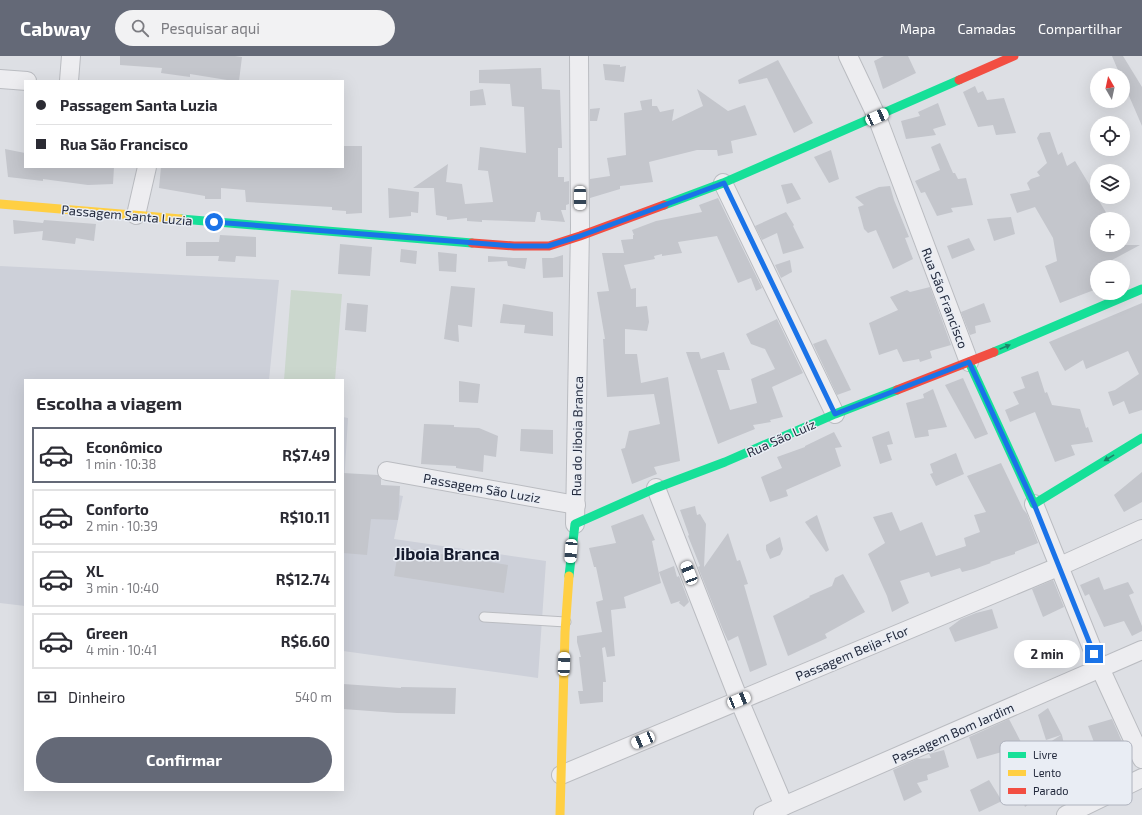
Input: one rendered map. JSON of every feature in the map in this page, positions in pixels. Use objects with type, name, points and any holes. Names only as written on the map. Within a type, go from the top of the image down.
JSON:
[{"type":"main road","name":"Passagem Santa Luzia","points":[[0,204],[514,246],[548,246],[580,236],[724,183],[1014,56]]},
{"type":"main road","name":"Rua São Luíz","points":[[575,524],[656,488],[725,462],[835,414],[969,362],[1142,289]]},
{"type":"main road","name":"Rua São Francisco","points":[[969,362],[1034,504]]},
{"type":"main road","points":[[1034,504],[1142,438]]},
{"type":"main road","name":"Rua do Jiboia Branca","points":[[560,815],[566,622],[571,551],[575,524]]},
{"type":"street","points":[[69,80],[71,56]]},
{"type":"street","name":"Rua do Jiboia Branca","points":[[575,524],[580,236],[579,56]]},
{"type":"street","name":"Rua São Francisco","points":[[848,56],[877,117],[969,362]]},
{"type":"street","points":[[0,79],[24,81]]},
{"type":"street","points":[[136,215],[147,168]]},
{"type":"street","points":[[724,183],[835,414]]},
{"type":"street","name":"Passagem São Luziz","points":[[387,471],[576,505]]},
{"type":"street","points":[[656,488],[739,700],[784,806]]},
{"type":"street","name":"Rua São Francisco","points":[[1034,504],[1058,567],[1100,668],[1142,759]]},
{"type":"street","name":"Passagem Beija-Flor","points":[[561,775],[1058,567],[1142,529]]},
{"type":"street","name":"Passagem Bom Jardim","points":[[763,815],[1142,650]]},
{"type":"street","points":[[1132,783],[1142,778]]},
{"type":"street","points":[[1066,815],[1087,805]]},
{"type":"lane","points":[[484,617],[566,622]]},
{"type":"shaded area","points":[[0,266],[279,280],[269,379],[24,379],[24,606],[0,603]]},
{"type":"shaded area","points":[[291,290],[342,294],[335,379],[284,379]]},
{"type":"shaded area","points":[[344,417],[348,418],[344,485]]},
{"type":"shaded area","points":[[344,485],[403,496],[394,539],[546,561],[538,678],[344,651]]},
{"type":"building","points":[[120,56],[242,57],[239,80],[227,80],[190,74],[190,77],[161,73],[162,68],[120,65]]},
{"type":"building","points":[[884,56],[908,56],[916,73],[883,89],[874,61]]},
{"type":"building","points":[[1112,56],[1123,56],[1142,87],[1142,126],[1130,98],[1130,68],[1117,68]]},
{"type":"building","points":[[778,60],[813,123],[794,133],[767,78],[739,84],[738,80]]},
{"type":"building","points":[[603,64],[620,65],[620,67],[626,66],[624,82],[605,80]]},
{"type":"building","points":[[541,68],[542,89],[560,90],[562,148],[558,148],[558,177],[564,177],[564,182],[569,181],[569,204],[566,205],[566,210],[561,210],[565,222],[541,220],[540,212],[537,212],[535,222],[482,220],[482,222],[467,221],[467,218],[447,220],[447,217],[436,215],[434,188],[413,188],[448,164],[446,182],[462,184],[465,204],[493,202],[488,171],[478,170],[480,147],[526,153],[524,107],[512,106],[510,84],[479,83],[479,70]]},
{"type":"building","points":[[975,86],[978,93],[983,91],[987,100],[1004,98],[1016,133],[996,135],[993,125],[978,127],[963,92]]},
{"type":"building","points":[[483,89],[486,105],[470,106],[470,91]]},
{"type":"building","points":[[697,89],[728,111],[745,105],[757,135],[731,141],[733,153],[718,156],[717,150],[697,150],[649,162],[653,182],[620,186],[620,189],[590,198],[590,179],[610,176],[607,158],[626,155],[624,113],[642,110],[640,101],[652,99],[652,106],[657,106],[660,112],[674,109],[672,121],[703,106]]},
{"type":"building","points":[[938,103],[946,125],[933,129],[936,135],[906,139],[901,121],[920,116],[918,112]]},
{"type":"building","points":[[600,108],[597,121],[590,121],[590,109]]},
{"type":"building","points":[[1050,132],[1058,155],[1062,152],[1067,166],[1075,161],[1090,186],[1090,204],[1101,204],[1106,212],[1090,212],[1090,252],[1127,252],[1112,260],[1090,260],[1090,292],[1060,303],[1045,266],[1057,261],[1053,238],[1035,207],[1017,213],[1010,194],[1030,190],[1027,183],[1031,179],[1040,176],[1037,172],[1047,163],[1037,138],[1040,133]]},
{"type":"building","points":[[940,143],[953,173],[955,173],[958,179],[966,178],[973,205],[951,208],[953,212],[937,216],[925,192],[921,193],[915,181],[940,170],[931,147]]},
{"type":"building","points":[[344,146],[362,146],[362,213],[346,214],[346,211],[332,210],[332,207],[246,202],[245,190],[221,188],[221,199],[205,199],[205,196],[159,188],[161,168],[344,168]]},
{"type":"building","points":[[5,149],[24,153],[24,168],[114,168],[113,184],[88,185],[43,179],[43,181],[8,177]]},
{"type":"building","points":[[831,150],[839,179],[829,183],[814,157]]},
{"type":"building","points":[[792,183],[801,199],[787,204],[781,185]]},
{"type":"building","points":[[890,186],[909,237],[905,238],[913,259],[893,269],[876,230],[868,233],[864,229],[858,207],[864,205],[855,197],[879,187]]},
{"type":"building","points":[[388,188],[419,192],[418,213],[411,212],[411,216],[389,218]]},
{"type":"building","points":[[718,198],[762,288],[756,291],[751,278],[738,283],[717,236],[678,242],[682,253],[662,256],[662,254],[654,256],[655,259],[624,265],[631,289],[636,288],[636,307],[647,306],[649,322],[647,331],[625,329],[625,354],[637,354],[641,383],[668,377],[680,461],[654,467],[657,474],[632,484],[621,449],[625,448],[629,431],[660,424],[654,394],[607,397],[603,339],[605,339],[597,292],[609,291],[602,253],[624,253],[621,240],[633,239],[634,235],[632,230],[656,221],[702,212],[699,205]]},
{"type":"building","points":[[786,212],[794,225],[793,226],[804,248],[783,254],[777,233],[762,240],[755,226]]},
{"type":"building","points":[[1011,217],[1015,234],[994,241],[987,219]]},
{"type":"building","points":[[13,220],[43,223],[44,220],[96,224],[94,241],[76,238],[75,244],[42,240],[43,231],[14,234]]},
{"type":"building","points":[[220,235],[256,237],[256,257],[236,256],[235,262],[218,261],[219,256],[186,256],[186,242],[219,242]]},
{"type":"building","points":[[969,238],[975,250],[952,259],[947,246]]},
{"type":"building","points":[[340,244],[372,247],[370,276],[338,274]]},
{"type":"building","points":[[1130,245],[1140,245],[1130,250]]},
{"type":"building","points":[[401,249],[417,251],[416,264],[400,262]]},
{"type":"building","points":[[438,252],[457,254],[456,272],[439,271]]},
{"type":"building","points":[[563,255],[563,277],[543,278],[542,258],[553,258]]},
{"type":"building","points":[[488,256],[527,258],[525,269],[508,266],[507,261],[488,262]]},
{"type":"building","points":[[790,260],[792,272],[781,278],[775,265]]},
{"type":"building","points":[[451,286],[475,288],[472,327],[458,325],[459,342],[444,339]]},
{"type":"building","points":[[930,287],[951,345],[930,351],[932,358],[920,362],[919,359],[903,362],[897,349],[879,355],[869,323],[898,310],[890,297],[907,290],[910,292]]},
{"type":"building","points":[[347,303],[368,305],[366,332],[345,330]]},
{"type":"building","points":[[984,303],[991,322],[975,326],[976,333],[970,335],[961,312]]},
{"type":"building","points":[[1142,303],[1142,410],[1129,414],[1124,401],[1113,406],[1108,392],[1115,390],[1139,374],[1128,351],[1086,369],[1083,360],[1065,371],[1049,342]]},
{"type":"building","points":[[503,304],[553,312],[553,336],[524,333],[525,325],[500,323]]},
{"type":"building","points":[[777,319],[803,373],[772,387],[783,417],[770,420],[771,422],[753,425],[755,429],[718,444],[686,352],[699,352],[701,359],[724,352],[730,370],[717,370],[730,410],[757,403],[751,379],[775,369],[765,349],[751,344],[746,334]]},
{"type":"building","points":[[826,339],[851,390],[837,395],[813,344]]},
{"type":"building","points":[[1038,371],[1045,393],[1047,392],[1052,405],[1080,409],[1086,428],[1088,427],[1093,442],[1071,445],[1075,455],[1055,462],[1035,412],[1010,422],[1005,410],[1019,404],[1013,392],[1025,388],[1021,377]]},
{"type":"building","points":[[963,378],[988,434],[975,439],[945,385]]},
{"type":"building","points":[[459,381],[480,384],[478,403],[459,402]]},
{"type":"building","points":[[933,389],[947,427],[928,430],[929,436],[915,438],[906,403],[924,398],[923,394]]},
{"type":"building","points":[[424,424],[479,428],[498,436],[496,457],[484,455],[483,472],[456,468],[456,466],[421,464]]},
{"type":"building","points":[[521,429],[553,430],[553,454],[520,451]]},
{"type":"building","points":[[889,431],[893,444],[887,445],[892,460],[880,464],[872,437]]},
{"type":"building","points":[[834,432],[842,447],[835,448],[841,466],[786,490],[788,496],[770,502],[761,477],[782,468],[777,457],[805,447]]},
{"type":"building","points":[[956,453],[964,474],[936,486],[930,474],[933,473],[930,464]]},
{"type":"building","points":[[1001,463],[1023,509],[1027,514],[1038,543],[1015,552],[1015,554],[974,569],[962,572],[960,568],[931,577],[929,572],[900,581],[909,603],[892,612],[887,596],[868,554],[885,543],[873,517],[892,512],[900,531],[922,522],[936,556],[966,546],[964,538],[980,532],[974,515],[986,512],[967,476]]},
{"type":"building","points":[[1142,472],[1142,502],[1124,512],[1114,495]]},
{"type":"building","points":[[344,473],[378,475],[381,479],[381,485],[400,486],[398,520],[371,519],[367,555],[344,553]]},
{"type":"building","points":[[695,506],[697,515],[700,514],[706,524],[704,567],[728,533],[737,561],[740,560],[748,584],[744,585],[767,665],[750,672],[738,636],[728,641],[698,567],[700,566],[688,536],[689,535],[680,510]]},
{"type":"building","points":[[643,514],[655,540],[652,541],[661,583],[624,597],[626,608],[611,610],[615,656],[607,657],[605,647],[602,648],[606,682],[603,682],[603,702],[580,704],[578,691],[583,691],[579,657],[581,657],[577,636],[602,632],[596,602],[603,600],[596,567],[594,567],[589,548],[616,543],[611,526]]},
{"type":"building","points":[[817,515],[829,550],[826,552],[805,522]]},
{"type":"building","points":[[780,537],[783,549],[780,555],[770,559],[766,550],[766,545]]},
{"type":"building","points":[[399,547],[508,565],[504,593],[394,576]]},
{"type":"building","points":[[674,566],[677,577],[679,576],[689,602],[684,607],[679,603],[680,601],[671,604],[659,572]]},
{"type":"building","points":[[843,574],[865,612],[825,634],[827,638],[788,656],[773,616],[810,597],[809,596],[832,586],[835,578]]},
{"type":"building","points":[[1099,577],[1104,590],[1128,582],[1134,593],[1129,595],[1142,626],[1142,631],[1132,636],[1124,621],[1104,627],[1089,594],[1085,596],[1080,585]]},
{"type":"building","points":[[1053,580],[1064,607],[1043,617],[1032,589]]},
{"type":"building","points":[[992,609],[998,628],[955,642],[949,628],[961,619]]},
{"type":"building","points":[[344,684],[401,688],[456,688],[455,714],[397,713],[344,709]]},
{"type":"building","points":[[1048,708],[1062,735],[1063,741],[1052,741],[1061,735],[1046,740],[1038,715]]},
{"type":"building","points":[[1009,719],[1020,741],[1000,741],[1000,752],[977,759],[969,737]]},
{"type":"building","points":[[1112,719],[1122,741],[1094,741],[1088,726]]},
{"type":"building","points":[[944,750],[949,767],[927,775],[928,780],[917,783],[922,792],[904,801],[893,770],[917,759],[931,758],[929,754]]},
{"type":"building","points":[[989,780],[1000,798],[1000,802],[979,812],[970,790]]},
{"type":"traffic: fast","points":[[664,205],[723,183],[959,80]]},
{"type":"traffic: fast","points":[[181,219],[472,243]]},
{"type":"traffic: fast","points":[[994,352],[1142,289]]},
{"type":"traffic: fast","points":[[969,362],[1034,504],[1142,438]]},
{"type":"traffic: fast","points":[[569,576],[575,524],[656,488],[725,462],[835,414],[897,390]]},
{"type":"traffic: slow","points":[[0,204],[181,219]]},
{"type":"traffic: slow","points":[[560,815],[565,632],[569,576]]},
{"type":"traffic: jam","points":[[959,80],[1014,56]]},
{"type":"traffic: jam","points":[[472,243],[514,246],[549,246],[664,205]]},
{"type":"traffic: jam","points":[[897,390],[994,352]]},
{"type":"district","name":"Jiboia Branca","points":[[447,553]]},
{"type":"route","points":[[214,222],[514,246],[548,246],[580,236],[724,183],[835,414],[969,362],[1034,504],[1094,654]]}]
